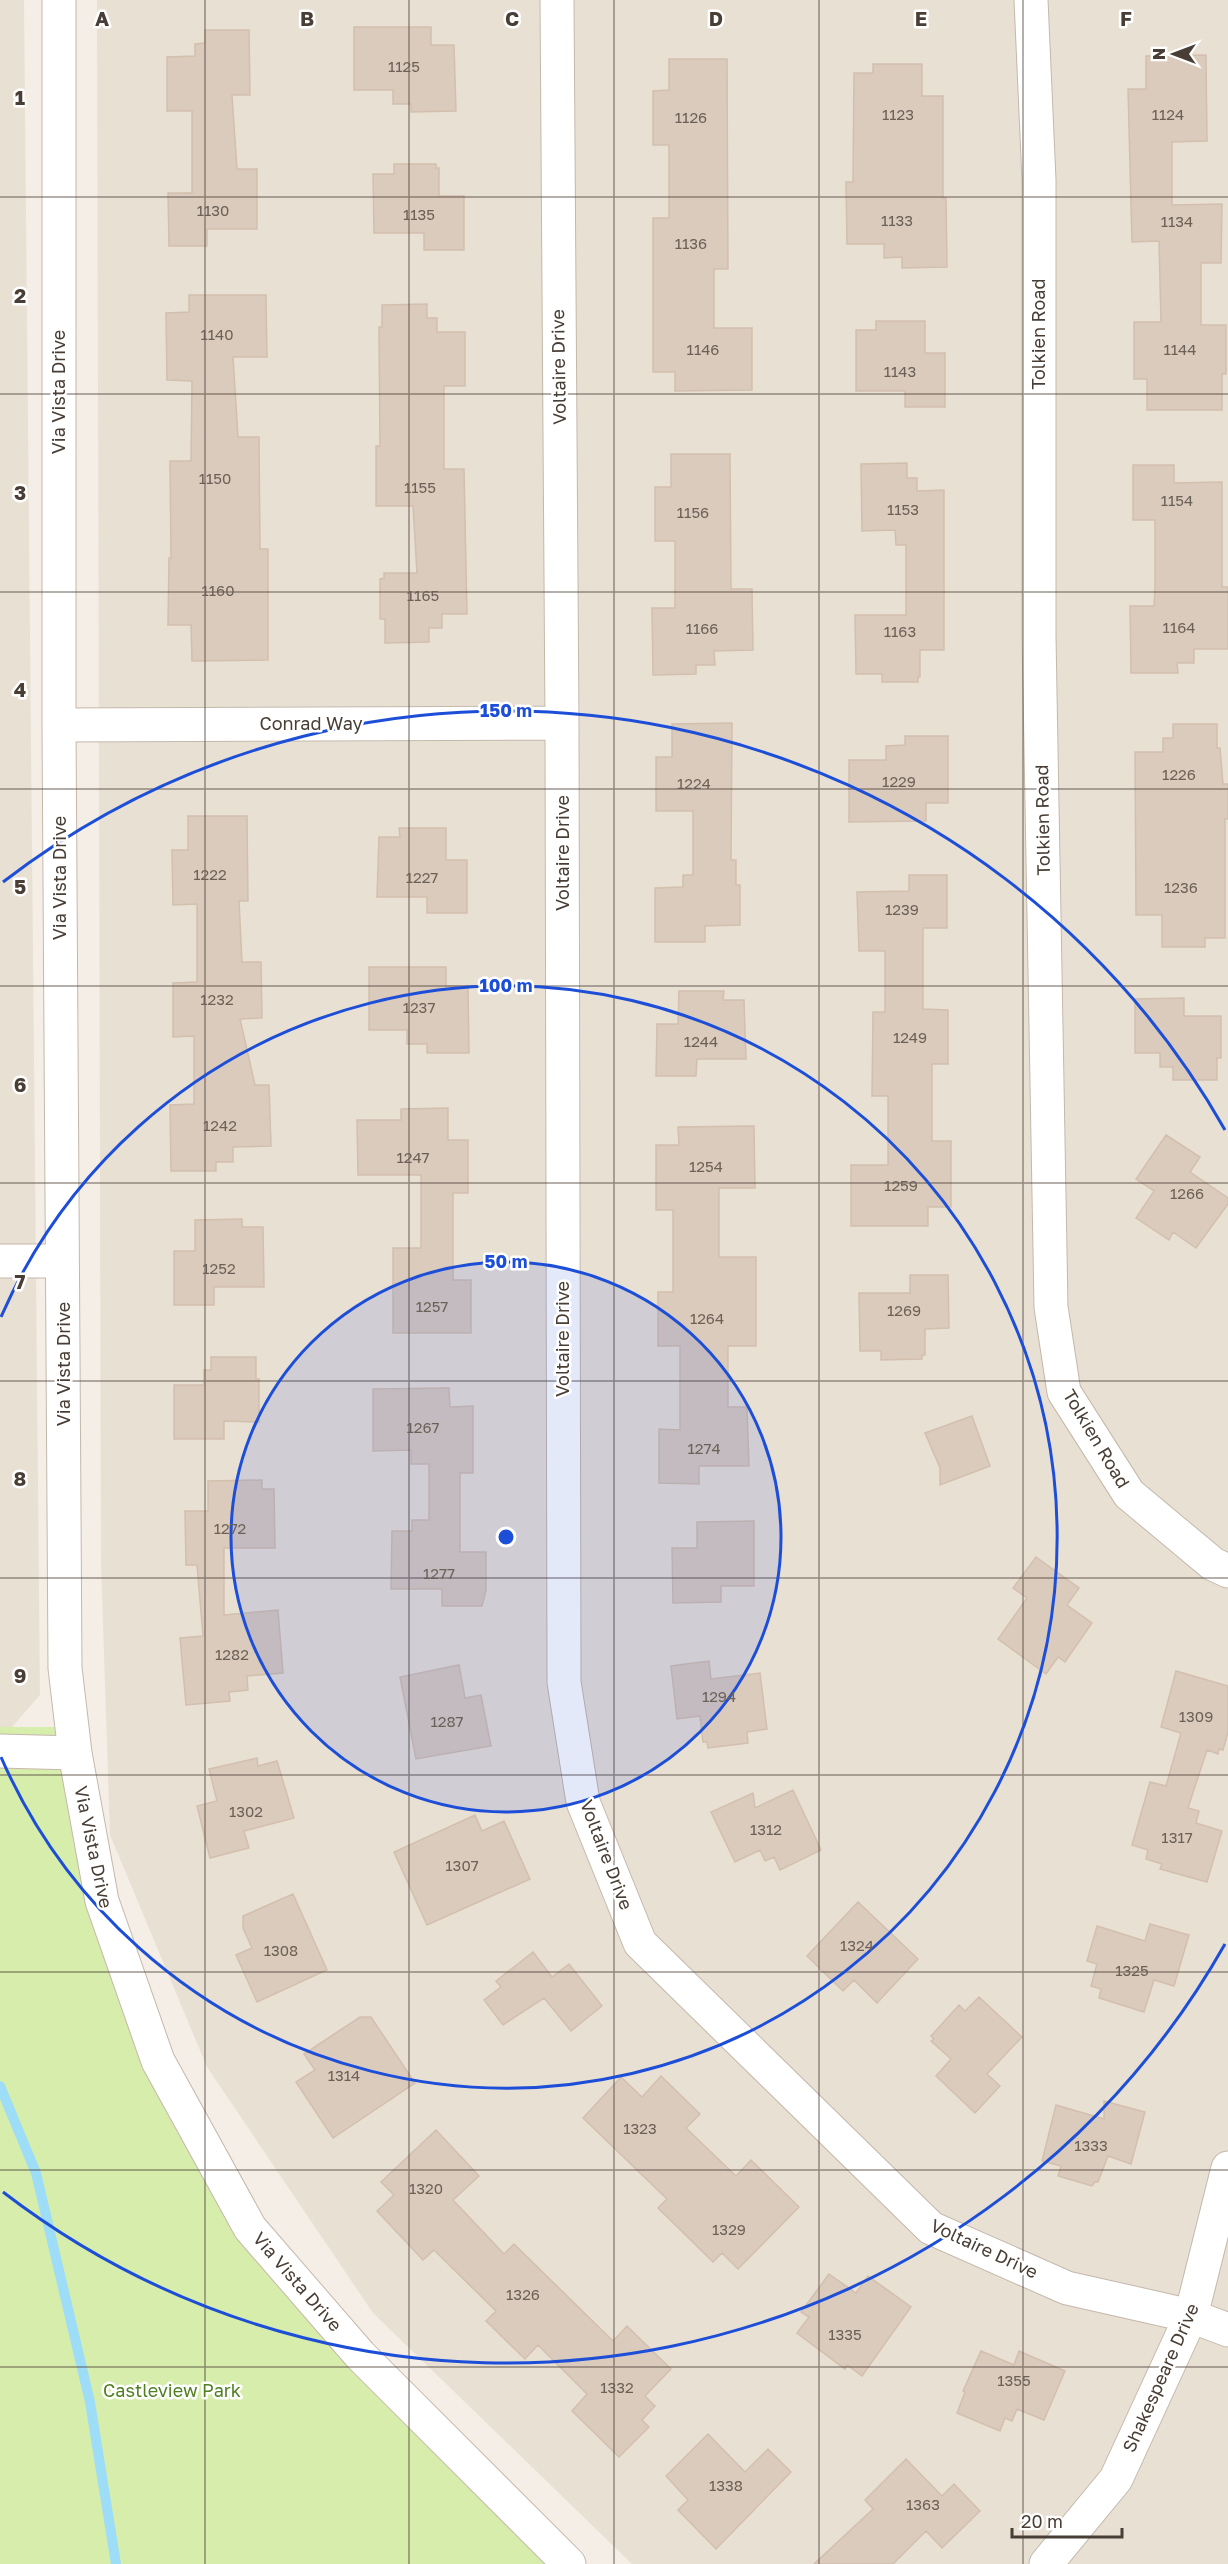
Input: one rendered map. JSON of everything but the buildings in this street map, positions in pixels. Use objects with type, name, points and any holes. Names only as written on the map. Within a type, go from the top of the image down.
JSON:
[{"type":"street","name":"Via Vista Drive","points":[[59,0],[59,724],[65,1668],[75,1753],[102,1901],[158,2061],[250,2228],[360,2355],[569,2564]]},
{"type":"street","name":"Voltaire Drive","points":[[557,0],[562,723],[564,1682],[583,1802],[640,1942],[931,2228],[1067,2288],[1191,2316],[1228,2330]]},
{"type":"street","name":"Tolkien Road","points":[[1031,0],[1039,180],[1039,636],[1051,1307],[1064,1392],[1129,1494],[1213,1564],[1228,1571]]},
{"type":"street","name":"Conrad Way","points":[[59,724],[562,723]]},
{"type":"street","points":[[0,1261],[62,1261]]},
{"type":"street","points":[[0,1752],[75,1753]]},
{"type":"street","name":"Shakespeare Drive","points":[[1046,2564],[1116,2479],[1191,2316],[1228,2168]]},
{"type":"shaded area","points":[[0,0],[24,0],[40,1695],[12,1727],[0,1727]]},
{"type":"shaded area","points":[[97,0],[1228,0],[1228,2564],[632,2564],[373,2313],[207,2067],[110,1835],[101,1563]]},
{"type":"green space","name":"Castleview Park","points":[[0,1727],[70,1727],[168,2086],[330,2313],[581,2564],[0,2564]]},
{"type":"waterway","points":[[0,2086],[36,2173],[90,2402],[116,2564]]}]
